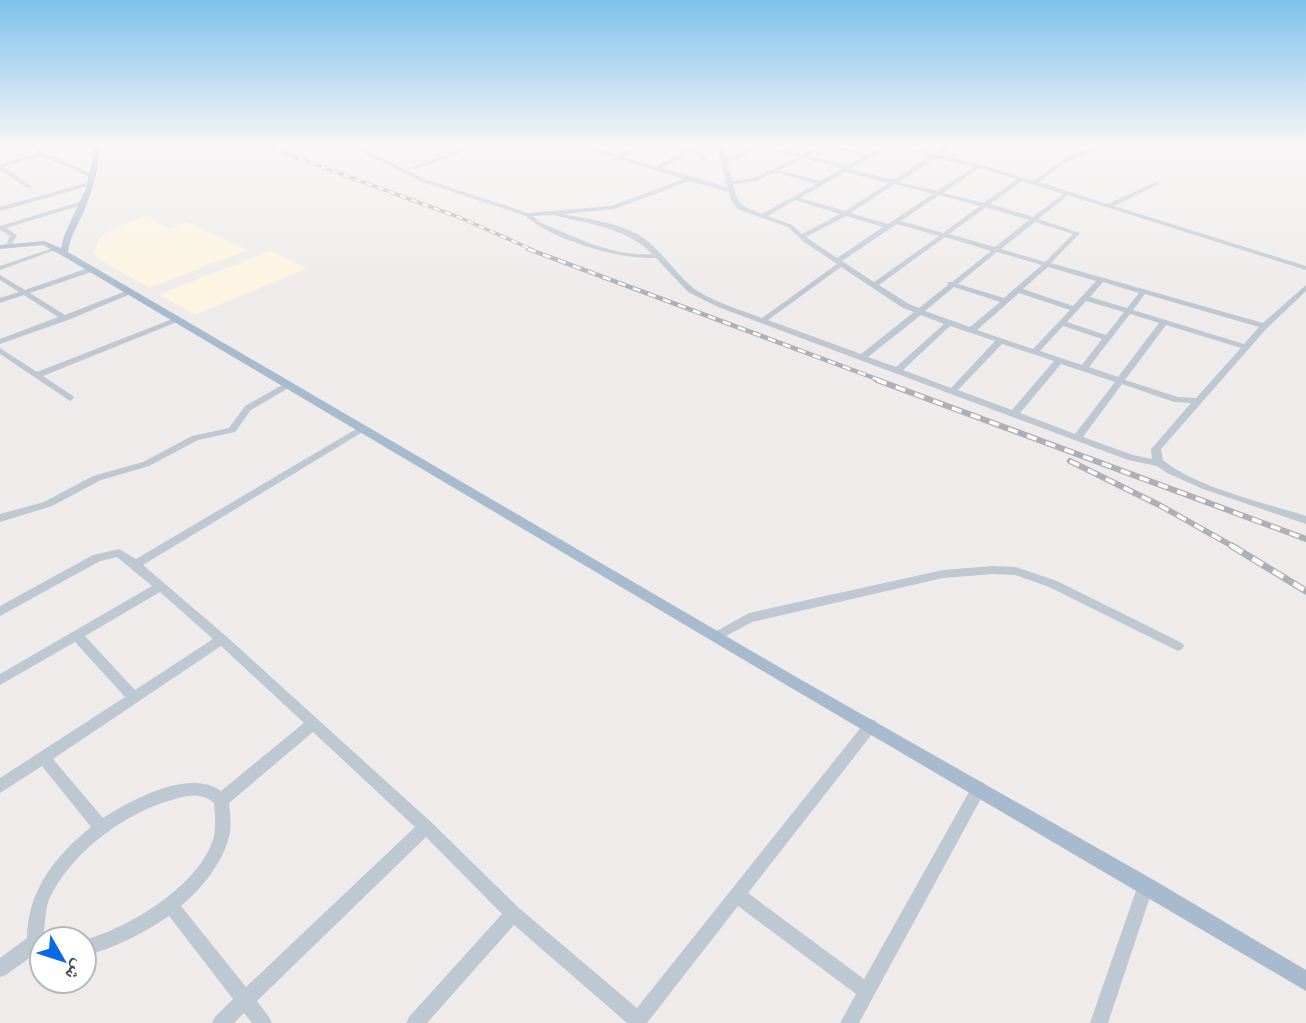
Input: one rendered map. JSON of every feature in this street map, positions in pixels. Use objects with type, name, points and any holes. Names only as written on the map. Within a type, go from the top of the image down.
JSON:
[{"type":"main road","points":[[59,251],[87,194]]},
{"type":"main road","points":[[4,246],[37,243],[67,234]]},
{"type":"main road","points":[[37,243],[59,251],[289,384],[1306,981]]},
{"type":"street","points":[[20,222],[0,209],[50,194]]},
{"type":"street","points":[[465,194],[528,215],[621,205],[647,194]]},
{"type":"street","points":[[733,194],[739,208],[790,226],[839,263],[917,312],[1177,400],[1198,401]]},
{"type":"street","points":[[761,217],[802,194]]},
{"type":"street","points":[[802,237],[876,194]]},
{"type":"street","points":[[762,321],[890,226],[940,194],[1077,233],[1046,265],[972,330]]},
{"type":"street","points":[[875,285],[1000,194]]},
{"type":"street","points":[[863,357],[1066,194]]},
{"type":"street","points":[[1069,194],[1306,268]]},
{"type":"street","points":[[1109,206],[1135,194]]},
{"type":"street","points":[[795,198],[890,226]]},
{"type":"street","points":[[1,228],[83,203]]},
{"type":"street","points":[[555,214],[616,228],[635,236],[691,289],[721,305],[1131,457],[1159,463],[1182,477],[1306,520]]},
{"type":"street","points":[[528,215],[537,223],[589,243],[630,256],[656,256]]},
{"type":"street","points":[[898,222],[1264,326]]},
{"type":"street","points":[[1,228],[14,235],[4,246]]},
{"type":"street","points":[[605,234],[616,228]]},
{"type":"street","points":[[589,243],[597,238]]},
{"type":"street","points":[[0,268],[59,251]]},
{"type":"street","points":[[0,301],[91,269]]},
{"type":"street","points":[[0,277],[65,318]]},
{"type":"street","points":[[1036,351],[1101,280]]},
{"type":"street","points":[[951,284],[1005,301]]},
{"type":"street","points":[[1159,463],[1156,449],[1264,326],[1306,288]]},
{"type":"street","points":[[1017,290],[1075,309]]},
{"type":"street","points":[[1084,368],[1143,292]]},
{"type":"street","points":[[0,342],[129,293]]},
{"type":"street","points":[[1086,298],[1247,347]]},
{"type":"street","points":[[37,375],[178,320]]},
{"type":"street","points":[[1078,437],[1164,322]]},
{"type":"street","points":[[898,370],[949,323]]},
{"type":"street","points":[[1061,323],[1107,338]]},
{"type":"street","points":[[953,391],[1001,340]]},
{"type":"street","points":[[0,350],[70,398]]},
{"type":"street","points":[[1014,414],[1060,360]]},
{"type":"street","points":[[0,518],[48,504],[97,478],[146,464],[195,438],[232,430],[248,408],[289,384]]},
{"type":"street","points":[[1177,400],[1190,411]]},
{"type":"street","points":[[136,564],[363,428]]},
{"type":"street","points":[[0,611],[81,566],[107,554],[119,553],[136,564],[222,639],[426,827],[513,914],[637,1022],[871,725]]},
{"type":"street","points":[[717,636],[749,618],[943,574],[993,570],[1016,571],[1053,584],[1178,646]]},
{"type":"street","points":[[0,680],[161,586]]},
{"type":"street","points":[[76,635],[134,698]]},
{"type":"street","points":[[2,782],[44,758],[222,639]]},
{"type":"street","points":[[221,800],[313,724]]},
{"type":"street","points":[[44,758],[101,827]]},
{"type":"street","points":[[849,1023],[979,788]]},
{"type":"street","points":[[35,925],[34,919],[44,891],[67,860],[101,827],[152,800],[189,789],[208,791],[221,800]]},
{"type":"street","points":[[98,945],[133,929],[171,905],[201,873],[220,841],[223,824],[221,800]]},
{"type":"street","points":[[221,1023],[426,827]]},
{"type":"street","points":[[1099,1023],[1146,885]]},
{"type":"street","points":[[737,895],[866,992]]},
{"type":"street","points":[[171,905],[263,1023]]},
{"type":"street","points":[[415,1023],[513,914]]},
{"type":"street","points":[[0,969],[28,951]]},
{"type":"shaded area","points":[[148,215],[168,229],[187,222],[248,250],[149,288],[96,257],[94,252],[100,237]]},
{"type":"shaded area","points":[[270,251],[307,268],[195,315],[159,294]]},
{"type":"railway","points":[[395,194],[461,218],[533,250]]},
{"type":"railway","points":[[528,249],[882,381]]},
{"type":"railway","points":[[877,380],[1306,539]]},
{"type":"railway","points":[[1070,461],[1161,506],[1234,547]]},
{"type":"railway","points":[[1232,546],[1306,591]]}]
